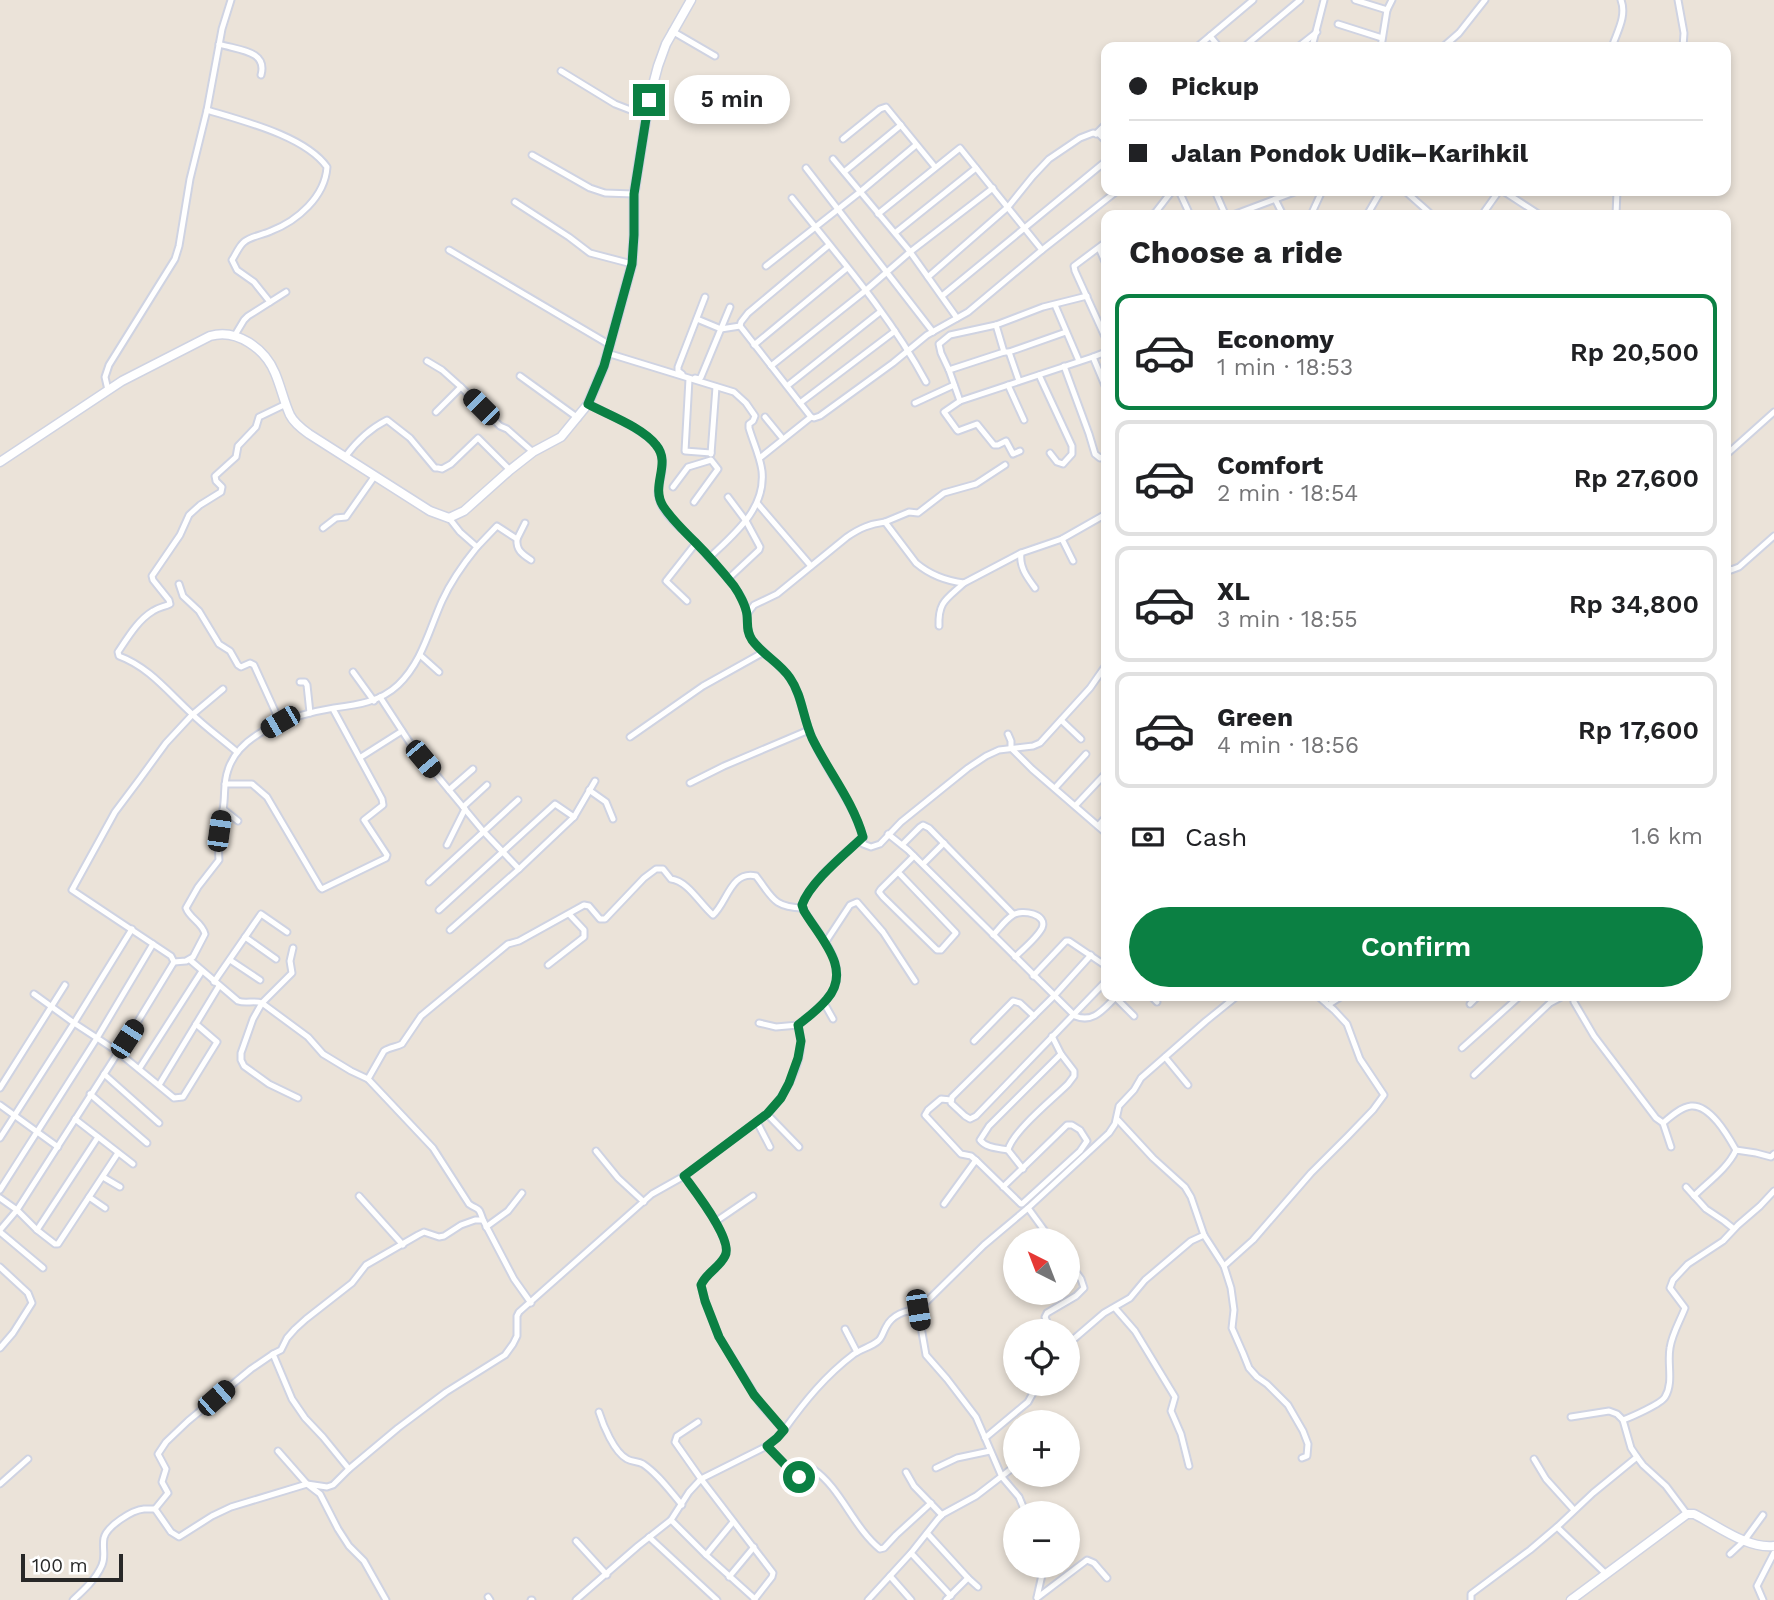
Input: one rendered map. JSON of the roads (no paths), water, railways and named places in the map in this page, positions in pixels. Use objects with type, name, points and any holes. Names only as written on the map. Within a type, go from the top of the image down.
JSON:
[{"type":"street","points":[[107,390],[109,365],[178,252],[190,180],[207,110],[222,29],[231,0]]},
{"type":"street","points":[[449,518],[464,511],[533,452],[561,437],[588,404],[608,349],[632,264],[634,194],[646,116],[658,66],[672,32],[691,0]]},
{"type":"street","points":[[1203,42],[1253,0]]},
{"type":"street","points":[[1250,42],[1300,0]]},
{"type":"street","points":[[1314,42],[1324,0]]},
{"type":"street","points":[[1355,0],[1387,10]]},
{"type":"street","points":[[1382,42],[1387,10],[1392,0]]},
{"type":"street","points":[[1449,42],[1485,0]]},
{"type":"street","points":[[1614,42],[1623,16],[1621,0]]},
{"type":"street","points":[[1678,0],[1683,42]]},
{"type":"street","points":[[1338,24],[1382,38]]},
{"type":"street","points":[[672,32],[715,56]]},
{"type":"street","points":[[1304,42],[1317,32]]},
{"type":"street","points":[[1210,36],[1215,42]]},
{"type":"street","points":[[219,44],[257,55],[262,62],[261,75]]},
{"type":"street","points":[[561,71],[615,104],[646,116]]},
{"type":"street","points":[[843,139],[886,107],[935,167]]},
{"type":"street","points":[[207,110],[280,134],[318,157],[327,167],[323,185],[300,215],[274,230],[244,242],[232,260],[237,270],[254,282],[270,302]]},
{"type":"street","points":[[844,172],[901,125]]},
{"type":"street","points":[[928,277],[1008,207],[1049,159],[1080,138],[1096,134],[1101,129]]},
{"type":"street","points":[[1096,134],[1101,136]]},
{"type":"street","points":[[766,266],[916,145]]},
{"type":"street","points":[[878,214],[960,148],[1042,250]]},
{"type":"street","points":[[532,155],[590,188],[605,193],[634,194]]},
{"type":"street","points":[[833,159],[910,252],[957,318]]},
{"type":"street","points":[[942,296],[1101,165]]},
{"type":"street","points":[[806,168],[933,332]]},
{"type":"street","points":[[895,233],[976,168]]},
{"type":"street","points":[[771,366],[993,188]]},
{"type":"street","points":[[761,457],[811,417],[820,416],[933,332],[968,312],[1111,196]]},
{"type":"street","points":[[1157,210],[1168,196]]},
{"type":"street","points":[[1244,210],[1283,196]]},
{"type":"street","points":[[1411,196],[1426,210]]},
{"type":"street","points":[[1486,210],[1497,196]]},
{"type":"street","points":[[1509,196],[1532,210]]},
{"type":"street","points":[[792,198],[909,350],[926,382]]},
{"type":"street","points":[[1275,199],[1280,210]]},
{"type":"street","points":[[515,202],[590,253],[632,264]]},
{"type":"street","points":[[697,319],[721,329],[740,326],[748,313],[829,245]]},
{"type":"street","points":[[1101,253],[1099,248],[1074,266],[1101,320]]},
{"type":"street","points":[[449,250],[608,349],[689,379],[734,392],[746,403],[755,416],[749,428],[757,449],[762,492],[746,521],[709,558]]},
{"type":"street","points":[[754,345],[847,268]]},
{"type":"street","points":[[235,335],[244,320],[286,292]]},
{"type":"street","points":[[960,401],[941,353],[941,342],[950,335],[996,325],[1043,307],[1087,296]]},
{"type":"street","points":[[705,297],[678,367],[679,372],[700,379],[730,307]]},
{"type":"street","points":[[1055,305],[1079,361]]},
{"type":"street","points":[[787,386],[880,312]]},
{"type":"street","points":[[996,325],[1019,382]]},
{"type":"street","points":[[740,326],[811,417]]},
{"type":"street","points":[[800,403],[895,331]]},
{"type":"street","points":[[949,370],[1066,332]]},
{"type":"street","points":[[0,462],[107,390],[210,336],[222,333],[235,335],[254,347],[270,363],[292,419],[301,428],[374,477],[430,511],[449,518],[477,547]]},
{"type":"street","points":[[1020,451],[1013,454],[1006,441],[994,445],[977,424],[958,431],[944,412],[960,401],[1101,354]]},
{"type":"street","points":[[1093,357],[1101,376]]},
{"type":"street","points":[[428,361],[442,370],[500,426],[533,452]]},
{"type":"street","points":[[1064,366],[1095,454],[1101,458]]},
{"type":"street","points":[[1039,374],[1072,446],[1072,454],[1063,464],[1057,462],[1050,453]]},
{"type":"street","points":[[520,376],[578,418]]},
{"type":"street","points":[[689,379],[685,451],[711,457]]},
{"type":"street","points":[[915,403],[954,385]]},
{"type":"street","points":[[1008,386],[1024,420]]},
{"type":"street","points":[[436,412],[461,387]]},
{"type":"street","points":[[694,502],[718,469],[711,457],[716,387]]},
{"type":"street","points":[[237,752],[192,715],[160,682],[134,662],[119,656],[118,652],[146,616],[170,604],[152,576],[180,535],[189,515],[220,492],[222,487],[215,476],[236,457],[238,446],[256,427],[259,417],[286,404]]},
{"type":"street","points":[[588,404],[633,427],[657,446],[662,457],[658,497],[669,516],[738,592],[747,614],[746,623],[752,640],[792,681],[809,730],[853,809],[863,844],[871,847],[880,844],[901,822],[992,753],[1037,745],[1090,688],[1101,672]]},
{"type":"street","points":[[1731,451],[1774,412]]},
{"type":"street","points":[[765,417],[783,439]]},
{"type":"street","points":[[344,457],[363,437],[387,420],[410,438],[435,468],[442,469],[451,464],[478,439],[510,470]]},
{"type":"street","points":[[673,487],[688,467],[711,457]]},
{"type":"street","points":[[747,614],[754,605],[777,593],[858,529],[886,522],[909,512],[918,513],[944,493],[976,484],[1004,465]]},
{"type":"street","points":[[323,528],[336,518],[346,517],[374,477]]},
{"type":"street","points":[[728,497],[746,521],[760,547],[728,579]]},
{"type":"street","points":[[757,503],[811,566]]},
{"type":"street","points":[[939,626],[938,610],[964,583],[1021,553],[1062,539],[1101,517]]},
{"type":"street","points":[[886,522],[916,563],[944,578],[964,583]]},
{"type":"street","points":[[526,523],[517,539],[517,546],[530,560]]},
{"type":"street","points":[[174,962],[190,960],[205,934],[201,924],[186,908],[219,860],[225,783],[237,752],[280,722],[295,716],[377,699],[397,686],[420,655],[449,588],[477,547],[497,526],[517,539]]},
{"type":"street","points":[[1731,570],[1739,567],[1774,536]]},
{"type":"street","points":[[1062,539],[1073,561]]},
{"type":"street","points":[[687,601],[666,581],[696,543]]},
{"type":"street","points":[[1021,553],[1020,561],[1035,588]]},
{"type":"street","points":[[178,584],[180,593],[199,611],[219,644],[232,654],[238,665],[254,665],[280,722]]},
{"type":"street","points":[[630,737],[702,686],[764,652]]},
{"type":"street","points":[[420,655],[439,672]]},
{"type":"street","points":[[353,672],[483,831],[519,869]]},
{"type":"street","points":[[300,682],[307,685],[310,713]]},
{"type":"street","points":[[174,962],[171,956],[72,890],[115,812],[166,743],[192,715],[223,689]]},
{"type":"street","points":[[225,783],[252,784],[267,797],[320,887],[325,889],[387,857],[364,822],[383,805],[382,799],[333,709]]},
{"type":"street","points":[[1060,720],[1081,739]]},
{"type":"street","points":[[690,783],[809,730]]},
{"type":"street","points":[[361,757],[402,731]]},
{"type":"street","points":[[1008,734],[1011,748],[1101,829]]},
{"type":"street","points":[[1055,788],[1086,754]]},
{"type":"street","points":[[449,790],[473,769]]},
{"type":"street","points":[[1075,806],[1101,778]]},
{"type":"street","points":[[450,930],[574,817],[595,781]]},
{"type":"street","points":[[447,845],[464,808],[487,785]]},
{"type":"street","points":[[589,790],[606,802],[613,819]]},
{"type":"street","points":[[429,882],[518,800]]},
{"type":"street","points":[[439,910],[555,804],[574,817]]},
{"type":"street","points":[[223,809],[238,821]]},
{"type":"street","points":[[1098,826],[1101,823]]},
{"type":"street","points":[[902,845],[923,825],[929,828],[1013,915]]},
{"type":"street","points":[[888,834],[923,864],[1073,1015],[1081,1019],[1097,1015],[1110,1001]]},
{"type":"street","points":[[758,1023],[776,1027],[798,1025],[824,1003],[833,991],[837,975],[836,963],[809,920],[803,908],[804,900],[836,862],[863,837]]},
{"type":"street","points":[[923,864],[944,843]]},
{"type":"street","points":[[898,872],[956,933],[941,950],[937,950],[879,892],[898,872],[914,856]]},
{"type":"street","points":[[368,1079],[384,1051],[402,1044],[421,1016],[508,944],[519,941],[586,905],[600,919],[605,919],[656,869],[663,869],[671,878],[677,879],[713,915],[735,882],[753,874],[781,905],[803,908]]},
{"type":"street","points":[[825,943],[850,905],[857,902],[883,932],[915,981]]},
{"type":"street","points":[[993,935],[1013,915],[1024,913],[1039,916],[1043,924],[1040,930],[1015,957]]},
{"type":"street","points":[[159,1085],[230,960],[261,914],[287,932]]},
{"type":"street","points":[[548,965],[584,937],[584,930],[569,914]]},
{"type":"street","points":[[0,1138],[132,929]]},
{"type":"street","points":[[245,937],[276,959]]},
{"type":"street","points":[[1033,976],[1066,941],[1101,962]]},
{"type":"street","points":[[0,1190],[153,944]]},
{"type":"street","points":[[293,948],[290,961],[292,973],[262,1003],[253,1019],[241,1060],[244,1066],[268,1084],[298,1098]]},
{"type":"street","points":[[951,1100],[1091,955]]},
{"type":"street","points":[[190,960],[238,1001],[262,1003],[308,1037],[323,1054],[351,1072],[368,1079],[433,1148],[469,1204],[479,1210],[514,1279],[531,1303]]},
{"type":"street","points":[[230,960],[260,980]]},
{"type":"street","points":[[43,1268],[0,1231],[58,1147],[174,962]]},
{"type":"street","points":[[139,1069],[202,971]]},
{"type":"street","points":[[0,1088],[65,985]]},
{"type":"street","points":[[951,1100],[965,1116],[970,1119],[976,1116],[1101,988]]},
{"type":"street","points":[[34,994],[118,1052],[174,1098],[183,1097],[217,1042],[196,1024]]},
{"type":"street","points":[[974,1041],[1013,1001],[1020,1003],[1034,1016]]},
{"type":"street","points":[[1120,1001],[1134,1016]]},
{"type":"street","points":[[580,1599],[671,1520],[701,1479],[767,1446],[777,1438],[831,1373],[879,1340],[893,1318],[904,1312],[918,1310],[984,1245],[1110,1133],[1115,1125],[1119,1107],[1139,1081],[1231,1001]]},
{"type":"street","points":[[1224,1266],[1254,1240],[1311,1172],[1373,1110],[1384,1095],[1360,1059],[1347,1024],[1324,1001]]},
{"type":"street","points":[[1328,1004],[1333,1001]]},
{"type":"street","points":[[1470,1004],[1473,1001]]},
{"type":"street","points":[[1462,1048],[1514,1001]]},
{"type":"street","points":[[1474,1075],[1554,1001]]},
{"type":"street","points":[[1574,1001],[1594,1036],[1649,1110],[1663,1123],[1671,1147]]},
{"type":"street","points":[[824,1003],[834,1019]]},
{"type":"street","points":[[155,1509],[171,1532],[179,1537],[222,1511],[307,1485],[330,1486],[336,1483],[398,1427],[505,1355],[517,1336],[517,1316],[644,1202],[684,1176],[767,1114],[785,1091],[795,1068],[801,1041],[798,1025]]},
{"type":"street","points":[[1008,1150],[1020,1132],[1074,1076],[1074,1071],[1060,1054],[1052,1036]]},
{"type":"street","points":[[1023,1168],[1008,1150],[989,1146],[980,1140],[989,1126],[1060,1054]]},
{"type":"street","points":[[1165,1057],[1188,1085]]},
{"type":"street","points":[[104,1074],[159,1123]]},
{"type":"street","points":[[90,1094],[147,1143]]},
{"type":"street","points":[[951,1100],[941,1099],[925,1115],[961,1154],[976,1160],[1003,1187],[1022,1205],[1080,1151],[1087,1140],[1080,1130],[1067,1125],[1003,1187]]},
{"type":"street","points":[[0,1105],[58,1147]]},
{"type":"street","points":[[1663,1123],[1691,1106],[1706,1109],[1736,1150]]},
{"type":"street","points":[[767,1114],[799,1147]]},
{"type":"street","points":[[75,1119],[133,1164]]},
{"type":"street","points":[[1117,1119],[1153,1158],[1185,1187],[1191,1197],[1204,1235],[1224,1266],[1231,1288],[1234,1310],[1232,1328],[1235,1336],[1249,1368],[1286,1402],[1303,1431],[1308,1452],[1307,1456],[1301,1458]]},
{"type":"street","points":[[757,1122],[770,1147]]},
{"type":"street","points":[[37,1230],[98,1137]]},
{"type":"street","points":[[1736,1150],[1771,1157],[1774,1154]]},
{"type":"street","points":[[1694,1196],[1721,1170],[1736,1150]]},
{"type":"street","points":[[596,1152],[618,1178],[644,1202]]},
{"type":"street","points":[[0,1198],[58,1244],[118,1153]]},
{"type":"street","points":[[944,1204],[976,1160]]},
{"type":"street","points":[[684,1176],[725,1241],[727,1254],[702,1282],[701,1291],[712,1320],[724,1346],[761,1405],[784,1430]]},
{"type":"street","points":[[103,1177],[120,1188]]},
{"type":"street","points":[[1686,1187],[1706,1209],[1734,1229]]},
{"type":"street","points":[[1623,1420],[1659,1403],[1666,1396],[1670,1375],[1670,1348],[1677,1322],[1685,1308],[1671,1290],[1670,1283],[1685,1267],[1720,1244],[1774,1191]]},
{"type":"street","points":[[486,1227],[508,1211],[522,1193]]},
{"type":"street","points":[[359,1196],[403,1245]]},
{"type":"street","points":[[715,1222],[753,1196]]},
{"type":"street","points":[[89,1197],[105,1208]]},
{"type":"street","points":[[1028,1208],[1043,1228]]},
{"type":"street","points":[[155,1509],[168,1493],[162,1482],[166,1469],[158,1454],[188,1420],[281,1350],[287,1338],[306,1319],[352,1283],[366,1265],[424,1232],[444,1236],[461,1225],[483,1220]]},
{"type":"street","points":[[1080,1334],[1104,1313],[1130,1297],[1145,1280],[1191,1241],[1204,1235]]},
{"type":"street","points":[[0,1267],[28,1293],[32,1303],[0,1348]]},
{"type":"street","points":[[1046,1319],[1047,1313],[1059,1306]]},
{"type":"street","points":[[1115,1308],[1135,1331],[1175,1397],[1171,1411],[1181,1434],[1189,1466]]},
{"type":"street","points":[[918,1310],[926,1355],[966,1402],[1002,1477],[1021,1501]]},
{"type":"street","points":[[845,1329],[858,1352]]},
{"type":"street","points":[[273,1354],[292,1399],[349,1469]]},
{"type":"street","points":[[985,1438],[1028,1402],[1031,1396]]},
{"type":"street","points":[[1571,1417],[1609,1411],[1618,1413],[1637,1457],[1666,1486],[1687,1514]]},
{"type":"street","points":[[599,1412],[604,1429],[620,1454],[628,1460],[642,1463],[682,1504]]},
{"type":"street","points":[[698,1422],[677,1436],[675,1441],[773,1574],[756,1598]]},
{"type":"street","points":[[767,1446],[796,1476],[802,1476],[813,1469],[817,1471],[879,1549],[884,1548],[931,1503]]},
{"type":"street","points":[[278,1451],[307,1485],[321,1496],[338,1529],[349,1546],[364,1561],[386,1600]]},
{"type":"street","points":[[936,1468],[957,1458],[990,1451]]},
{"type":"street","points":[[1471,1600],[1471,1594],[1523,1556],[1637,1457]]},
{"type":"street","points":[[0,1485],[28,1459]]},
{"type":"street","points":[[1534,1459],[1546,1479],[1574,1510]]},
{"type":"street","points":[[906,1472],[914,1486],[942,1515]]},
{"type":"street","points":[[869,1600],[942,1515],[970,1500],[1002,1477]]},
{"type":"street","points":[[73,1600],[102,1565],[104,1538],[108,1530],[134,1512],[155,1509]]},
{"type":"street","points":[[1572,1600],[1687,1514],[1694,1514],[1744,1541],[1761,1546],[1774,1546]]},
{"type":"street","points":[[1730,1554],[1744,1541],[1763,1515]]},
{"type":"street","points":[[671,1520],[729,1577],[756,1598],[766,1600]]},
{"type":"street","points":[[706,1555],[733,1522]]},
{"type":"street","points":[[1557,1527],[1605,1573]]},
{"type":"street","points":[[927,1533],[978,1587]]},
{"type":"street","points":[[649,1537],[717,1600]]},
{"type":"street","points":[[576,1541],[607,1575]]},
{"type":"street","points":[[729,1577],[754,1547]]},
{"type":"street","points":[[911,1553],[949,1598],[968,1578]]},
{"type":"street","points":[[1763,1600],[1757,1586],[1774,1553]]},
{"type":"street","points":[[1036,1599],[1085,1561],[1094,1563],[1107,1578]]},
{"type":"street","points":[[890,1576],[911,1600]]},
{"type":"street","points":[[1036,1599],[1041,1578]]}]
